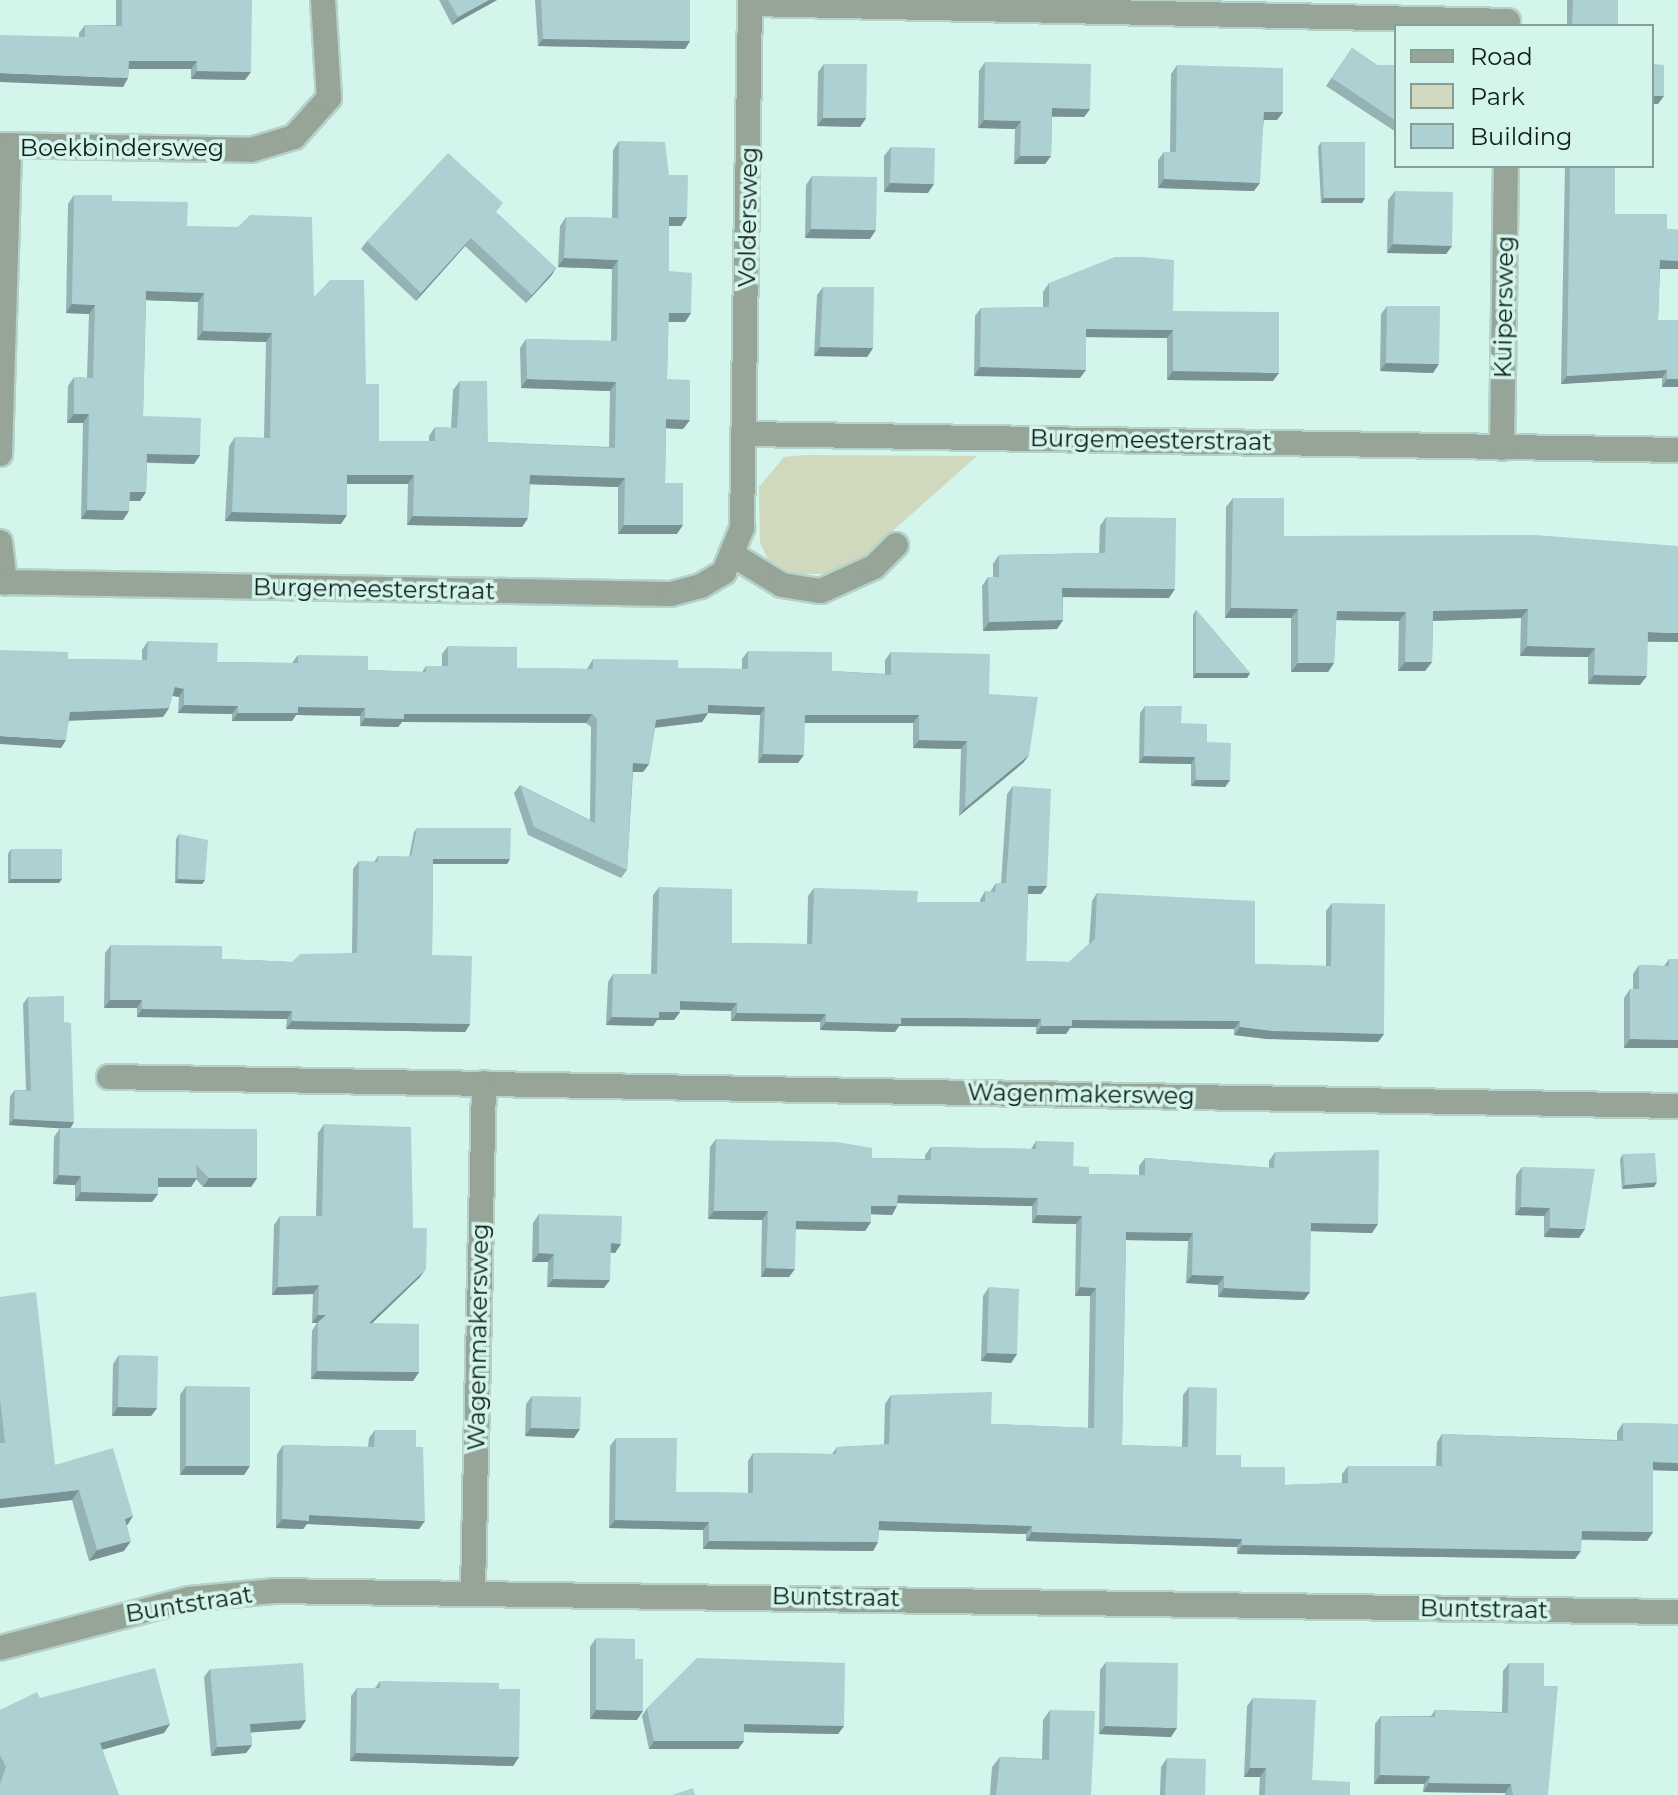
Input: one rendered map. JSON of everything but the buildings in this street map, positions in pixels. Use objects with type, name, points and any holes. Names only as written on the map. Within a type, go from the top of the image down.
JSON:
[{"type":"street","name":"Boekbindersweg","points":[[0,454],[5,145],[251,150],[294,137],[329,98],[323,0]]},
{"type":"street","points":[[750,2],[1508,16]]},
{"type":"street","name":"Voldersweg","points":[[746,434],[750,2]]},
{"type":"street","name":"Kuipersweg","points":[[1502,448],[1506,168]]},
{"type":"street","points":[[746,434],[742,528],[733,555],[782,585],[821,591],[874,567],[896,545]]},
{"type":"street","name":"Burgemeesterstraat","points":[[746,434],[1678,450]]},
{"type":"street","points":[[0,542],[2,582]]},
{"type":"street","name":"Burgemeesterstraat","points":[[2,582],[671,594],[701,586],[724,572],[733,555]]},
{"type":"street","name":"Wagenmakersweg","points":[[109,1077],[1678,1106]]},
{"type":"street","name":"Wagenmakersweg","points":[[473,1591],[484,1083]]},
{"type":"street","name":"Buntstraat","points":[[0,1648],[189,1599],[273,1591],[473,1591],[1678,1612]]},
{"type":"green space","points":[[977,456],[862,558],[831,574],[793,574],[768,559],[760,543],[759,487],[784,457]]}]
